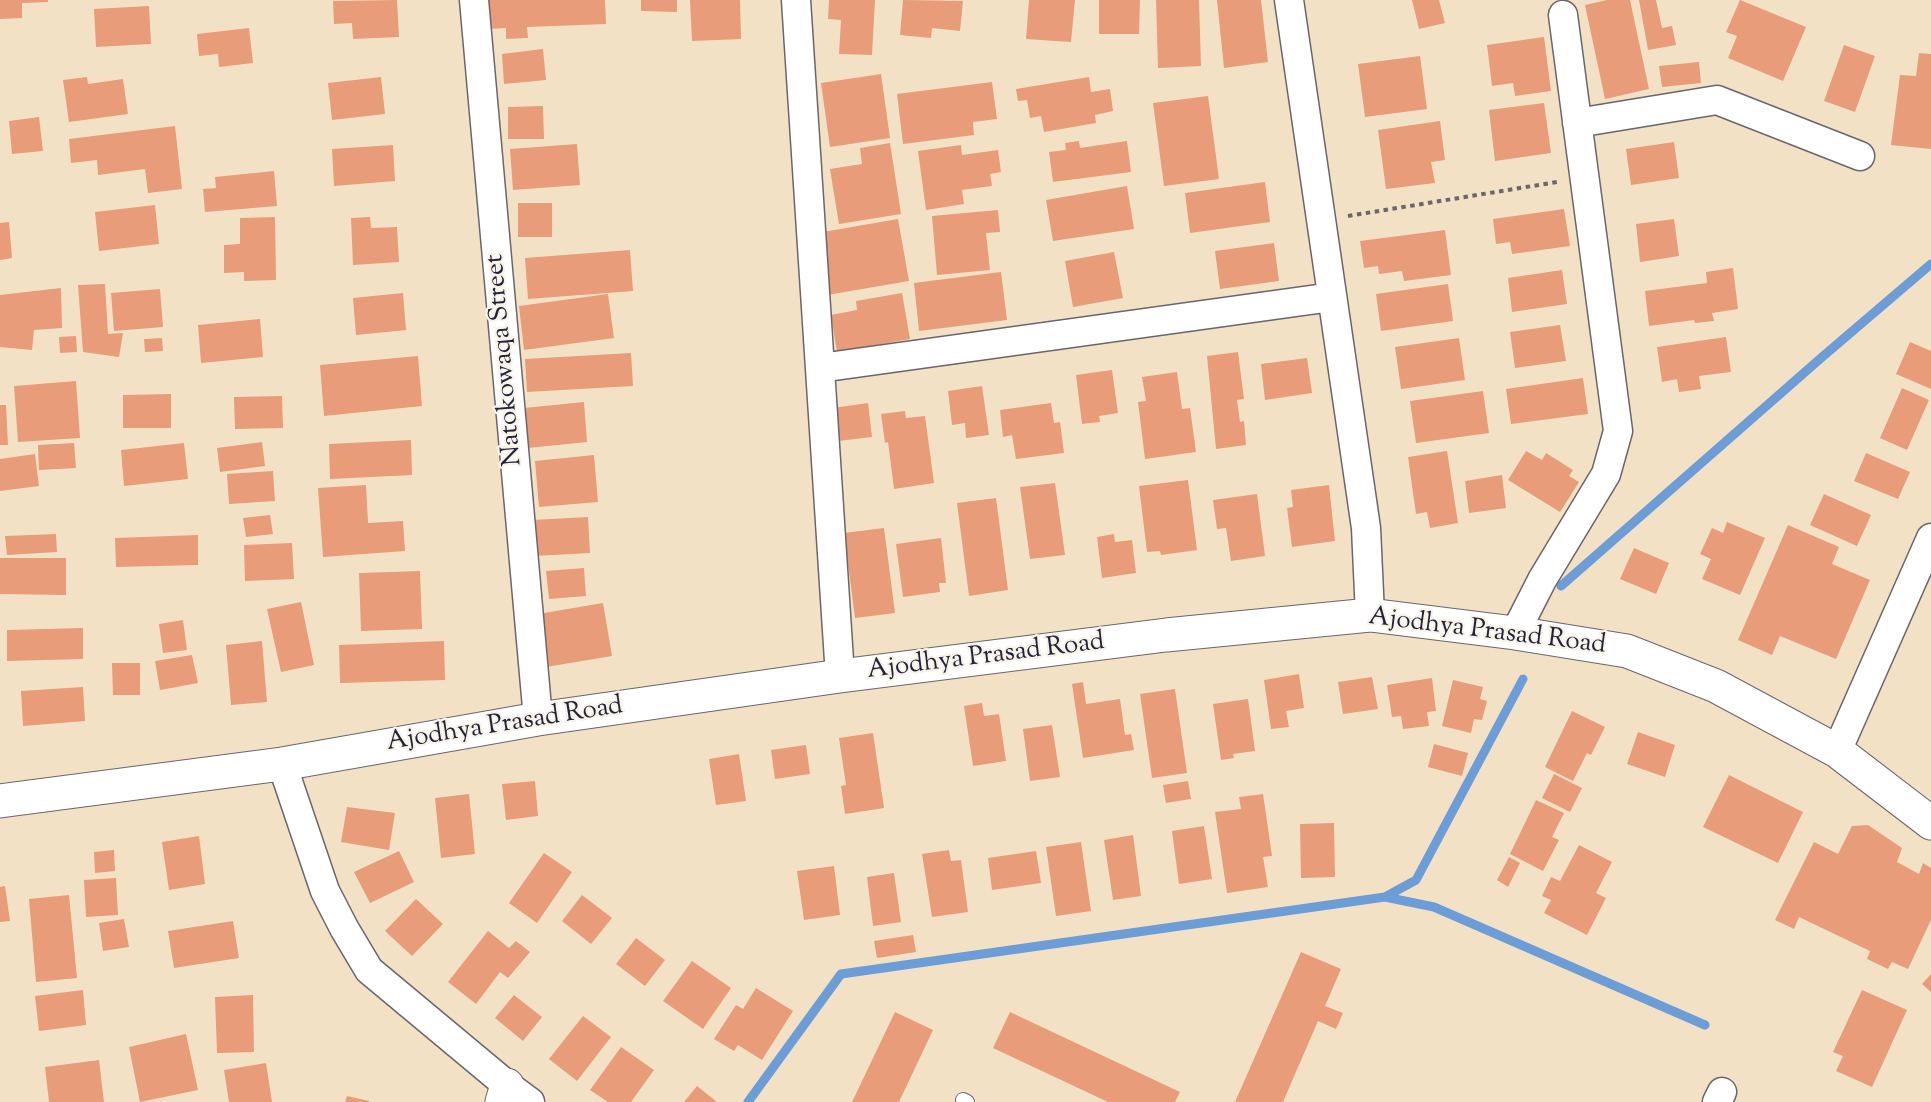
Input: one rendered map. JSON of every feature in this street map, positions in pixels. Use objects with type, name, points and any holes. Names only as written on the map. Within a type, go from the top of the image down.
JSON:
[{"type":"street","name":"Natokowaqa Street","points":[[474,0],[538,719]]},
{"type":"street","points":[[796,0],[840,676]]},
{"type":"street","points":[[1289,0],[1366,528],[1370,615]]},
{"type":"street","points":[[1515,633],[1542,579],[1606,474],[1618,431],[1563,15]]},
{"type":"street","points":[[1577,123],[1717,100],[1860,156]]},
{"type":"street","points":[[820,368],[1332,297]]},
{"type":"street","points":[[1837,751],[1931,538]]},
{"type":"street","name":"Ajodhya Prasad Road","points":[[0,801],[282,764],[538,719],[840,676],[1166,635],[1370,615],[1515,633],[1627,651],[1716,686],[1837,751],[1931,823]]},
{"type":"street","points":[[282,764],[325,891],[369,969],[513,1096]]},
{"type":"path","points":[[1321,220],[1584,177]]},
{"type":"building","points":[[0,0],[48,0],[48,2],[22,3],[22,18],[0,19]]},
{"type":"building","points":[[397,0],[399,37],[353,39],[352,23],[334,24],[333,1]]},
{"type":"building","points":[[487,0],[605,0],[606,24],[527,27],[528,38],[506,39],[506,28],[488,29]]},
{"type":"building","points":[[641,0],[677,0],[677,12],[641,11]]},
{"type":"building","points":[[690,0],[740,0],[741,39],[692,41]]},
{"type":"building","points":[[829,0],[875,0],[872,55],[839,54],[841,20],[828,19]]},
{"type":"building","points":[[903,0],[963,1],[960,31],[932,28],[931,38],[900,35]]},
{"type":"building","points":[[1029,0],[1075,0],[1071,42],[1026,39]]},
{"type":"building","points":[[1099,0],[1140,0],[1139,34],[1099,34]]},
{"type":"building","points":[[1156,0],[1199,0],[1201,66],[1158,68]]},
{"type":"building","points":[[1217,0],[1261,0],[1268,62],[1224,68]]},
{"type":"building","points":[[1412,0],[1439,0],[1445,23],[1419,29]]},
{"type":"building","points":[[1607,0],[1630,0],[1649,89],[1605,99],[1585,5]]},
{"type":"building","points":[[1639,0],[1656,0],[1662,28],[1672,26],[1676,45],[1648,50]]},
{"type":"building","points":[[1740,0],[1806,27],[1783,81],[1728,58],[1737,36],[1726,32]]},
{"type":"building","points":[[149,6],[151,44],[96,47],[94,9]]},
{"type":"building","points":[[249,28],[253,63],[219,67],[218,54],[199,56],[197,34]]},
{"type":"building","points":[[1544,37],[1551,91],[1515,96],[1513,83],[1492,86],[1487,45]]},
{"type":"building","points":[[1844,45],[1875,56],[1855,112],[1824,101]]},
{"type":"building","points":[[543,49],[546,80],[504,84],[502,54]]},
{"type":"building","points":[[1919,53],[1931,54],[1931,149],[1891,145],[1900,75],[1916,76]]},
{"type":"building","points":[[1420,56],[1427,109],[1365,117],[1358,64]]},
{"type":"building","points":[[1699,62],[1701,83],[1662,87],[1659,66]]},
{"type":"building","points":[[881,74],[890,138],[830,147],[821,83]]},
{"type":"building","points":[[87,77],[88,84],[123,79],[128,114],[69,122],[63,80]]},
{"type":"building","points":[[381,77],[385,114],[332,120],[328,83]]},
{"type":"building","points":[[1089,77],[1091,92],[1110,89],[1113,111],[1095,115],[1096,123],[1044,132],[1041,116],[1030,118],[1027,100],[1018,101],[1016,89]]},
{"type":"building","points":[[992,82],[997,119],[973,122],[974,135],[903,144],[897,94]]},
{"type":"building","points":[[1208,96],[1219,179],[1164,186],[1153,103]]},
{"type":"building","points":[[1544,103],[1551,153],[1495,161],[1489,110]]},
{"type":"building","points":[[543,106],[544,139],[508,139],[508,107]]},
{"type":"building","points":[[39,117],[43,151],[12,154],[9,121]]},
{"type":"building","points":[[1440,121],[1445,160],[1431,162],[1435,183],[1386,189],[1378,130]]},
{"type":"building","points":[[175,126],[182,189],[148,193],[145,169],[98,175],[97,160],[71,163],[69,139]]},
{"type":"building","points":[[1079,141],[1080,148],[1127,141],[1131,172],[1053,182],[1049,152],[1066,150],[1065,143]]},
{"type":"building","points":[[1674,142],[1679,178],[1631,185],[1626,149]]},
{"type":"building","points":[[890,143],[901,214],[839,224],[830,169],[862,164],[860,148]]},
{"type":"building","points":[[577,144],[580,185],[513,190],[510,149]]},
{"type":"building","points":[[393,145],[395,181],[334,186],[332,149]]},
{"type":"building","points":[[961,145],[962,155],[998,150],[1001,172],[990,174],[992,186],[962,190],[964,204],[926,210],[918,151]]},
{"type":"building","points":[[274,171],[277,206],[205,212],[203,189],[216,188],[215,177]]},
{"type":"building","points":[[1265,182],[1270,222],[1190,233],[1185,193]]},
{"type":"building","points":[[1127,186],[1134,229],[1053,241],[1046,200]]},
{"type":"building","points":[[518,203],[552,203],[552,237],[518,237]]},
{"type":"building","points":[[155,205],[159,244],[99,251],[95,212]]},
{"type":"building","points":[[1564,209],[1570,246],[1512,254],[1510,242],[1496,244],[1493,219]]},
{"type":"building","points":[[998,210],[1000,232],[986,233],[990,270],[937,275],[932,216]]},
{"type":"building","points":[[275,217],[276,280],[244,281],[244,272],[224,273],[224,245],[240,244],[240,218]]},
{"type":"building","points":[[370,217],[371,228],[397,227],[399,262],[353,265],[351,218]]},
{"type":"building","points":[[898,219],[909,281],[827,295],[822,265],[828,264],[823,232]]},
{"type":"building","points":[[1674,219],[1679,256],[1640,262],[1636,224]]},
{"type":"building","points":[[9,222],[12,258],[0,260],[0,223]]},
{"type":"building","points":[[1445,230],[1451,275],[1404,281],[1402,271],[1379,274],[1378,266],[1364,268],[1360,241]]},
{"type":"building","points":[[1274,243],[1279,281],[1220,289],[1215,251]]},
{"type":"building","points":[[630,250],[633,291],[528,299],[525,258]]},
{"type":"building","points":[[1114,252],[1123,298],[1073,307],[1065,261]]},
{"type":"building","points":[[1733,268],[1738,309],[1712,313],[1714,321],[1695,323],[1694,320],[1649,326],[1645,291],[1707,283],[1706,272]]},
{"type":"building","points":[[1562,270],[1567,304],[1512,312],[1508,278]]},
{"type":"building","points":[[1001,272],[1007,320],[919,331],[914,283]]},
{"type":"building","points":[[105,284],[108,334],[123,333],[119,357],[83,352],[78,285]]},
{"type":"building","points":[[1448,284],[1453,321],[1381,331],[1376,294]]},
{"type":"building","points":[[61,288],[62,328],[34,330],[32,350],[0,347],[0,295]]},
{"type":"building","points":[[160,289],[163,327],[114,331],[111,293]]},
{"type":"building","points":[[403,293],[406,330],[356,335],[353,298]]},
{"type":"building","points":[[902,293],[910,339],[837,352],[831,315],[857,310],[856,301]]},
{"type":"building","points":[[608,294],[614,338],[524,350],[519,306]]},
{"type":"building","points":[[260,319],[263,357],[201,363],[198,325]]},
{"type":"building","points":[[1560,325],[1566,361],[1515,368],[1510,332]]},
{"type":"building","points":[[76,336],[77,352],[60,353],[59,337]]},
{"type":"building","points":[[1726,337],[1731,372],[1699,376],[1701,389],[1679,392],[1677,379],[1662,382],[1657,347]]},
{"type":"building","points":[[162,338],[163,351],[145,352],[144,339]]},
{"type":"building","points":[[1459,338],[1465,380],[1401,389],[1395,347]]},
{"type":"building","points":[[1910,342],[1931,351],[1931,389],[1896,374]]},
{"type":"building","points":[[1238,352],[1244,399],[1237,400],[1240,422],[1244,421],[1246,445],[1216,449],[1207,356]]},
{"type":"building","points":[[631,353],[633,386],[527,392],[525,359]]},
{"type":"building","points":[[418,356],[422,406],[324,416],[320,365]]},
{"type":"building","points":[[1307,358],[1312,393],[1265,400],[1261,364]]},
{"type":"building","points":[[1112,370],[1118,413],[1099,416],[1100,422],[1082,424],[1076,375]]},
{"type":"building","points":[[1177,372],[1182,409],[1190,408],[1196,452],[1145,459],[1138,402],[1146,401],[1142,377]]},
{"type":"building","points":[[1583,378],[1588,414],[1511,424],[1506,389]]},
{"type":"building","points":[[76,381],[80,438],[18,442],[14,386]]},
{"type":"building","points":[[982,386],[989,435],[966,438],[965,423],[952,425],[948,391]]},
{"type":"building","points":[[1902,388],[1929,400],[1907,450],[1880,438]]},
{"type":"building","points":[[1483,391],[1489,433],[1416,443],[1410,401]]},
{"type":"building","points":[[171,394],[171,428],[123,428],[123,395]]},
{"type":"building","points":[[282,396],[283,428],[235,429],[234,397]]},
{"type":"building","points":[[584,402],[587,442],[528,448],[524,408]]},
{"type":"building","points":[[868,403],[872,437],[838,441],[833,408]]},
{"type":"building","points":[[1051,403],[1054,423],[1060,422],[1064,453],[1016,459],[1012,435],[1003,437],[1000,410]]},
{"type":"building","points":[[0,405],[6,405],[8,445],[0,445]]},
{"type":"building","points":[[905,411],[906,418],[925,416],[934,483],[894,489],[888,442],[885,443],[881,414]]},
{"type":"building","points":[[411,440],[412,475],[330,479],[329,444]]},
{"type":"building","points":[[262,442],[265,466],[220,472],[217,448]]},
{"type":"building","points":[[74,443],[76,468],[39,470],[38,445]]},
{"type":"building","points":[[184,443],[188,479],[124,486],[121,450]]},
{"type":"building","points":[[1447,451],[1458,523],[1430,528],[1427,512],[1416,514],[1408,457]]},
{"type":"building","points":[[1526,451],[1542,460],[1546,453],[1573,470],[1569,476],[1579,482],[1560,512],[1508,480]]},
{"type":"building","points":[[1866,453],[1910,472],[1898,499],[1854,481]]},
{"type":"building","points":[[35,454],[39,486],[0,491],[0,459]]},
{"type":"building","points":[[594,455],[598,502],[539,507],[535,461]]},
{"type":"building","points":[[273,471],[275,501],[229,504],[227,474]]},
{"type":"building","points":[[1502,475],[1506,508],[1469,513],[1465,481]]},
{"type":"building","points":[[1188,480],[1197,550],[1161,555],[1160,551],[1147,552],[1139,486]]},
{"type":"building","points":[[1055,483],[1065,555],[1030,559],[1020,487]]},
{"type":"building","points":[[366,485],[368,523],[403,521],[405,551],[323,557],[318,488]]},
{"type":"building","points":[[1329,485],[1335,541],[1292,547],[1287,508],[1293,507],[1291,490]]},
{"type":"building","points":[[1257,494],[1265,556],[1231,561],[1226,528],[1217,529],[1213,500]]},
{"type":"building","points":[[1824,494],[1871,515],[1857,546],[1810,525]]},
{"type":"building","points":[[996,498],[1008,590],[969,596],[957,503]]},
{"type":"building","points":[[270,515],[273,534],[246,537],[243,518]]},
{"type":"building","points":[[588,517],[590,553],[535,556],[532,520]]},
{"type":"building","points":[[1727,522],[1765,538],[1740,595],[1702,579],[1711,559],[1700,554],[1712,528],[1723,533]]},
{"type":"building","points":[[1788,525],[1839,547],[1832,564],[1870,580],[1836,659],[1780,636],[1772,655],[1738,640]]},
{"type":"building","points":[[884,528],[895,613],[855,618],[844,533]]},
{"type":"building","points":[[56,534],[57,552],[7,555],[5,536]]},
{"type":"building","points":[[1114,534],[1115,542],[1132,540],[1136,573],[1102,578],[1097,537]]},
{"type":"building","points":[[198,535],[198,565],[116,567],[115,538]]},
{"type":"building","points":[[941,538],[946,583],[939,583],[940,592],[903,597],[896,544]]},
{"type":"building","points":[[292,543],[294,579],[245,581],[244,545]]},
{"type":"building","points":[[1634,548],[1669,563],[1656,594],[1620,579]]},
{"type":"building","points":[[0,558],[66,558],[66,595],[0,594]]},
{"type":"building","points":[[584,568],[586,596],[549,599],[546,571]]},
{"type":"building","points":[[420,571],[422,629],[361,631],[359,573]]},
{"type":"building","points":[[301,602],[314,665],[281,672],[267,609]]},
{"type":"building","points":[[603,603],[612,656],[546,667],[538,614]]},
{"type":"building","points":[[183,620],[187,650],[163,653],[159,624]]},
{"type":"building","points":[[83,628],[83,659],[7,661],[7,630]]},
{"type":"building","points":[[262,641],[267,702],[231,705],[226,645]]},
{"type":"building","points":[[444,641],[445,680],[340,683],[339,645]]},
{"type":"building","points":[[192,655],[198,683],[160,690],[155,661]]},
{"type":"building","points":[[112,663],[140,663],[140,695],[113,695]]},
{"type":"building","points":[[1299,674],[1304,708],[1286,711],[1289,727],[1271,729],[1264,680]]},
{"type":"building","points":[[1372,677],[1378,709],[1343,714],[1338,682]]},
{"type":"building","points":[[1432,678],[1436,711],[1427,712],[1429,726],[1403,729],[1401,716],[1392,717],[1387,685]]},
{"type":"building","points":[[1453,680],[1483,687],[1480,699],[1487,701],[1482,720],[1474,719],[1471,733],[1442,726]]},
{"type":"building","points":[[1083,682],[1086,704],[1120,699],[1125,735],[1131,734],[1134,750],[1083,758],[1072,684]]},
{"type":"building","points":[[83,687],[85,721],[23,726],[21,691]]},
{"type":"building","points":[[1175,689],[1187,773],[1152,778],[1140,694]]},
{"type":"building","points":[[1248,699],[1255,751],[1233,754],[1234,758],[1221,760],[1213,704]]},
{"type":"building","points":[[982,703],[984,716],[999,714],[1006,761],[973,766],[964,706]]},
{"type":"building","points":[[1572,711],[1605,727],[1591,755],[1587,753],[1573,781],[1545,767]]},
{"type":"building","points":[[1052,725],[1060,777],[1030,781],[1023,729]]},
{"type":"building","points":[[1638,732],[1675,745],[1665,777],[1627,764]]},
{"type":"building","points":[[873,733],[884,808],[845,814],[841,786],[846,785],[839,738]]},
{"type":"building","points":[[1434,744],[1468,753],[1462,776],[1428,767]]},
{"type":"building","points":[[806,745],[810,774],[775,779],[771,750]]},
{"type":"building","points":[[739,754],[746,801],[716,805],[709,759]]},
{"type":"building","points":[[1554,774],[1582,788],[1570,812],[1542,798]]},
{"type":"building","points":[[1729,775],[1803,812],[1778,863],[1703,827]]},
{"type":"building","points":[[535,781],[538,816],[506,820],[502,784]]},
{"type":"building","points":[[1188,781],[1191,799],[1166,803],[1163,785]]},
{"type":"building","points":[[469,794],[475,854],[441,858],[435,798]]},
{"type":"building","points":[[1263,794],[1272,856],[1263,857],[1268,887],[1227,893],[1215,812],[1241,809],[1239,797]]},
{"type":"building","points":[[1536,800],[1564,813],[1552,837],[1559,840],[1543,871],[1510,854]]},
{"type":"building","points":[[347,807],[395,813],[389,850],[341,842]]},
{"type":"building","points":[[1334,823],[1335,877],[1301,878],[1300,824]]},
{"type":"building","points":[[1868,825],[1902,848],[1897,862],[1919,874],[1923,863],[1931,868],[1931,920],[1908,969],[1892,962],[1888,969],[1867,959],[1870,951],[1799,917],[1794,929],[1775,920],[1814,842],[1838,854],[1852,826]]},
{"type":"building","points":[[1204,826],[1212,879],[1179,884],[1172,831]]},
{"type":"building","points":[[1133,835],[1141,896],[1113,900],[1104,840]]},
{"type":"building","points":[[199,836],[205,884],[169,890],[162,842]]},
{"type":"building","points":[[1081,842],[1091,911],[1056,916],[1046,847]]},
{"type":"building","points":[[1579,845],[1612,862],[1596,893],[1606,898],[1587,935],[1544,913],[1551,900],[1542,896],[1551,877],[1560,881]]},
{"type":"building","points":[[114,850],[115,871],[95,873],[94,852]]},
{"type":"building","points":[[949,850],[951,861],[961,860],[968,912],[932,917],[922,854]]},
{"type":"building","points":[[399,851],[414,882],[370,903],[354,872]]},
{"type":"building","points":[[1036,851],[1041,883],[992,890],[988,858]]},
{"type":"building","points":[[544,853],[572,872],[537,923],[509,903]]},
{"type":"building","points":[[1509,857],[1520,863],[1508,887],[1497,880]]},
{"type":"building","points":[[834,866],[840,915],[804,920],[797,871]]},
{"type":"building","points":[[894,873],[901,922],[873,926],[867,877]]},
{"type":"building","points":[[116,878],[118,915],[86,917],[84,880]]},
{"type":"building","points":[[5,886],[10,921],[0,922],[0,887]]},
{"type":"building","points":[[69,895],[77,978],[36,982],[29,899]]},
{"type":"building","points":[[582,895],[612,918],[591,944],[562,921]]},
{"type":"building","points":[[416,899],[443,924],[412,956],[385,931]]},
{"type":"building","points":[[124,919],[129,947],[103,951],[99,923]]},
{"type":"building","points":[[233,921],[239,958],[174,968],[168,931]]},
{"type":"building","points":[[488,931],[509,948],[516,941],[530,952],[508,978],[500,972],[476,1004],[448,982]]},
{"type":"building","points":[[913,935],[916,952],[877,958],[874,941]]},
{"type":"building","points":[[636,938],[665,960],[645,986],[616,964]]},
{"type":"building","points":[[1301,952],[1341,969],[1325,1006],[1343,1013],[1336,1029],[1318,1021],[1283,1102],[1235,1102]]},
{"type":"building","points":[[692,961],[731,988],[703,1029],[663,1001]]},
{"type":"building","points":[[1931,974],[1931,992],[1922,984]]},
{"type":"building","points":[[756,988],[793,1011],[762,1060],[738,1045],[734,1051],[714,1039],[736,1005],[743,1009]]},
{"type":"building","points":[[83,990],[86,1025],[39,1031],[35,996]]},
{"type":"building","points":[[1862,990],[1907,1010],[1872,1087],[1836,1071],[1843,1056],[1833,1052]]},
{"type":"building","points":[[253,995],[254,1052],[217,1053],[215,997]]},
{"type":"building","points":[[514,995],[542,1017],[523,1041],[495,1018]]},
{"type":"building","points":[[895,1012],[933,1030],[899,1102],[852,1102]]},
{"type":"building","points":[[1010,1012],[1180,1092],[1175,1102],[1108,1102],[993,1048]]},
{"type":"building","points":[[583,1016],[611,1037],[577,1081],[549,1059]]},
{"type":"building","points":[[186,1034],[198,1090],[140,1102],[129,1047]]},
{"type":"building","points":[[621,1047],[654,1070],[631,1102],[608,1102],[590,1090]]},
{"type":"building","points":[[99,1060],[104,1102],[49,1102],[45,1067]]},
{"type":"building","points":[[266,1063],[272,1102],[229,1102],[224,1070]]},
{"type":"building","points":[[697,1086],[717,1102],[684,1102]]},
{"type":"building","points":[[347,1096],[369,1101],[369,1102],[345,1102]]},
{"type":"waterway","points":[[1561,586],[1931,264]]},
{"type":"waterway","points":[[748,1102],[841,974],[1385,897],[1416,880],[1523,679]]},
{"type":"waterway","points":[[1385,897],[1434,907],[1705,1025]]}]
